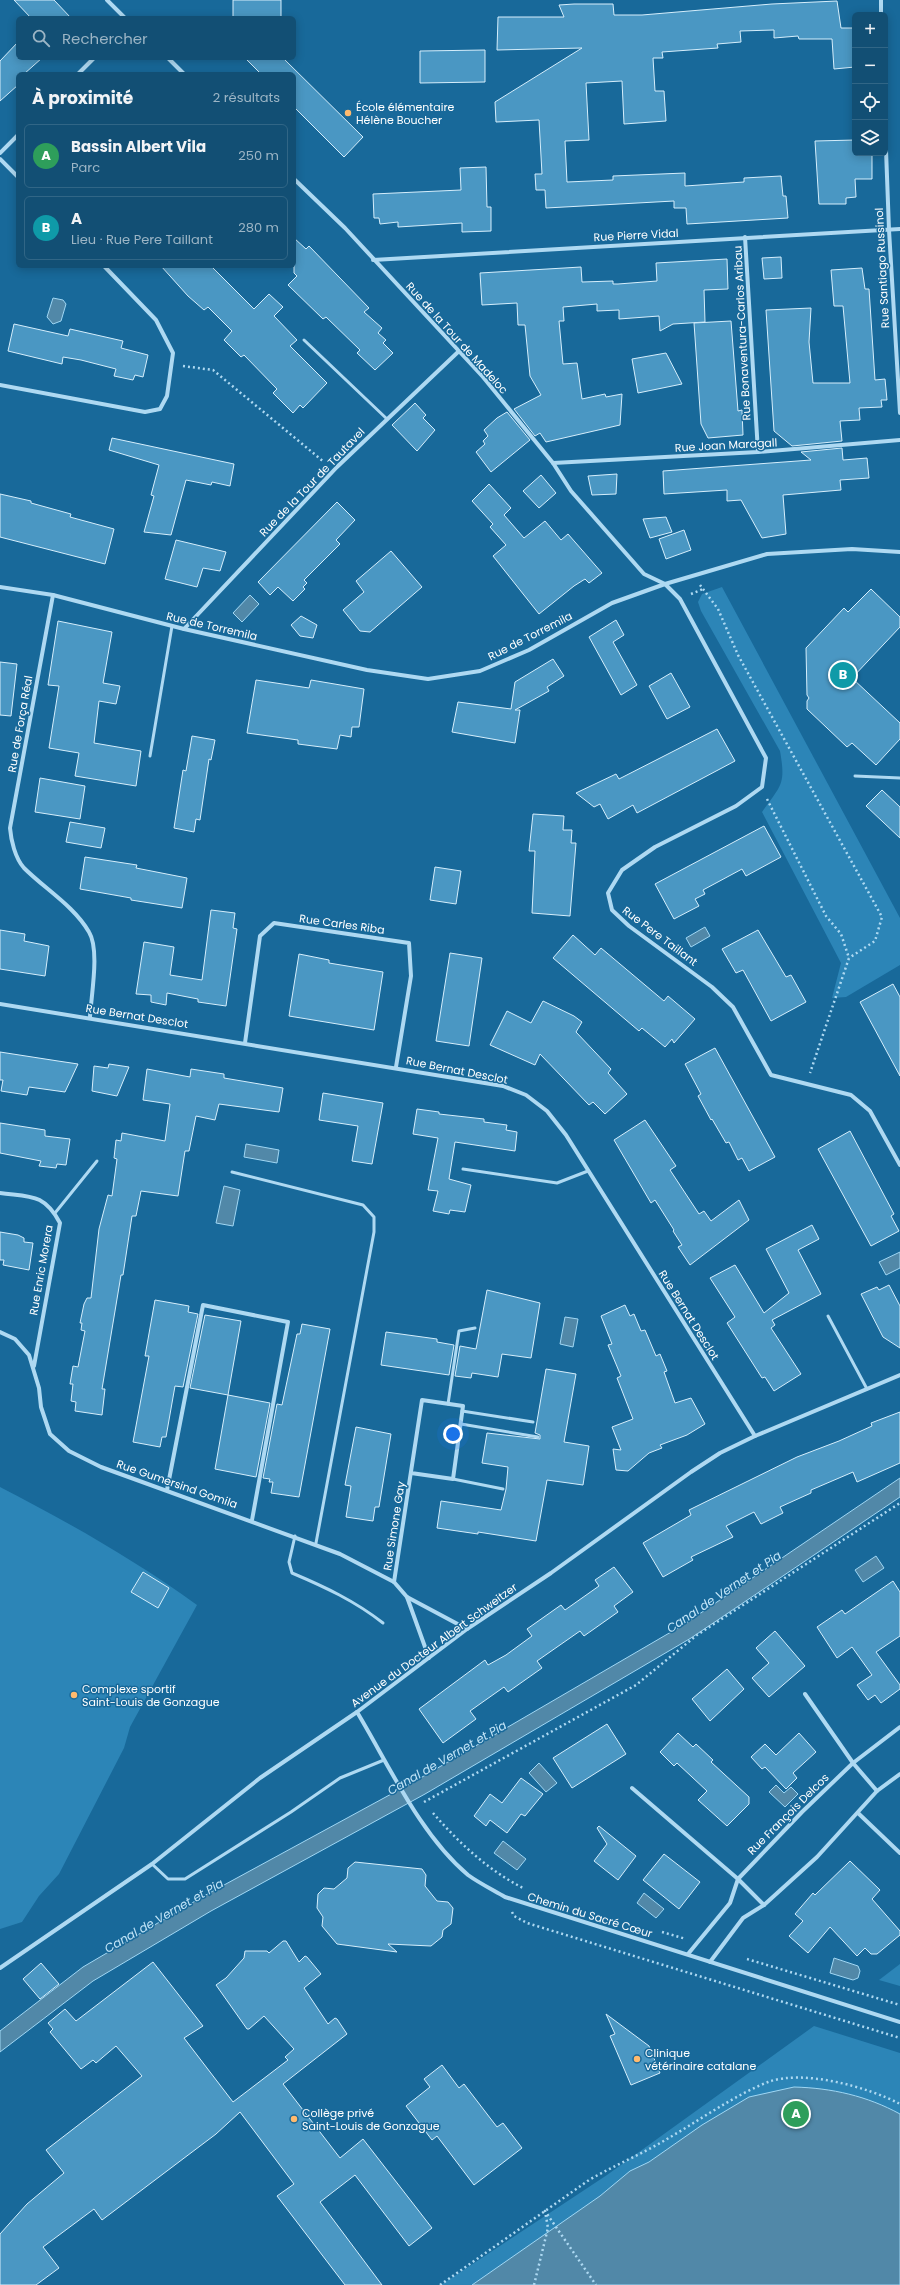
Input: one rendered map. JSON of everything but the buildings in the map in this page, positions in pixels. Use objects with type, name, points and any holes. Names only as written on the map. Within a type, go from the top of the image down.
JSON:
[{"type":"street","points":[[107,0],[123,16]]},
{"type":"street","points":[[881,0],[881,12]]},
{"type":"street","points":[[80,72],[92,60]]},
{"type":"street","points":[[170,60],[182,72]]},
{"type":"street","points":[[0,153],[16,137]]},
{"type":"street","name":"Rue Santiago Russinol","points":[[886,156],[889,230],[900,413]]},
{"type":"street","points":[[0,159],[16,175]]},
{"type":"street","name":"Rue de la Tour de Madeloc","points":[[296,181],[345,228],[372,260],[483,377],[553,463],[571,491],[644,574],[665,584]]},
{"type":"street","name":"Rue Pierre Vidal","points":[[372,260],[900,229]]},
{"type":"street","name":"Rue Bonaventura-Carlos Aribau","points":[[745,237],[758,452]]},
{"type":"street","points":[[0,385],[145,412],[160,409],[167,396],[173,353],[156,320],[106,268]]},
{"type":"street","name":"Rue de la Tour de Tautavel","points":[[184,629],[334,470],[458,352]]},
{"type":"street","name":"Rue Joan Maragall","points":[[553,463],[758,452],[900,440]]},
{"type":"street","name":"Rue de Torremila","points":[[0,587],[53,595],[184,629],[368,670],[428,679],[480,671],[529,650],[612,603],[665,584],[767,554],[852,549],[900,552]]},
{"type":"street","points":[[665,584],[680,599],[766,758],[762,787]]},
{"type":"street","name":"Rue de Força Réal","points":[[53,595],[10,828],[11,839],[23,867],[71,910],[90,933],[94,951],[90,1017]]},
{"type":"street","name":"Rue Pere Taillant","points":[[762,787],[736,806],[655,847],[622,870],[608,893],[612,910],[629,926],[712,987],[733,1007],[771,1075],[851,1095],[870,1111],[900,1165]]},
{"type":"street","name":"Rue Carles Riba","points":[[245,1043],[260,936],[274,923],[409,943],[411,976],[396,1067]]},
{"type":"street","name":"Rue Bernat Desclot","points":[[0,1004],[90,1017],[396,1067],[503,1086],[526,1095],[547,1111],[566,1135],[754,1436]]},
{"type":"street","name":"Rue Enric Morera","points":[[0,1193],[38,1198],[52,1208],[60,1223],[34,1367]]},
{"type":"street","points":[[167,1490],[203,1305],[288,1322],[252,1520]]},
{"type":"street","name":"Rue Gumersind Gomila","points":[[0,1332],[15,1339],[29,1355],[34,1367],[41,1407],[50,1434],[69,1451],[101,1467],[316,1543],[394,1582],[407,1597],[467,1629]]},
{"type":"street","name":"Avenue du Docteur Albert Schweitzer","points":[[0,1968],[152,1864],[260,1778],[357,1712],[467,1629],[551,1573],[691,1472],[720,1453],[754,1436],[900,1375]]},
{"type":"street","name":"Rue Simone Gay","points":[[394,1582],[422,1400],[463,1406],[462,1411]]},
{"type":"street","points":[[453,1479],[462,1411]]},
{"type":"street","name":"Rue Simone Gay","points":[[411,1473],[453,1479]]},
{"type":"street","name":"Rue Gumersind Gomila","points":[[407,1597],[429,1658]]},
{"type":"street","points":[[805,1694],[852,1763],[877,1791]]},
{"type":"street","name":"Chemin du Sacré Cœur","points":[[357,1712],[413,1808],[439,1844],[468,1875],[505,1897],[566,1918],[688,1954],[900,2022]]},
{"type":"street","name":"Rue François Delcos","points":[[688,1954],[730,1903],[738,1879],[852,1763],[900,1727]]},
{"type":"street","points":[[710,1962],[743,1918],[764,1905],[816,1857],[877,1791],[900,1774]]},
{"type":"street","points":[[632,1788],[738,1879],[764,1905]]},
{"type":"street","points":[[858,1813],[900,1853]]},
{"type":"lane","points":[[304,340],[387,419]]},
{"type":"lane","points":[[150,756],[172,626]]},
{"type":"lane","points":[[855,776],[900,778]]},
{"type":"lane","points":[[54,1213],[97,1160]]},
{"type":"lane","points":[[463,1169],[557,1183],[588,1171]]},
{"type":"lane","points":[[232,1172],[363,1205],[374,1217],[374,1232],[316,1543]]},
{"type":"lane","points":[[828,1316],[867,1390]]},
{"type":"lane","points":[[448,1404],[459,1331],[475,1328]]},
{"type":"lane","points":[[462,1411],[533,1422]]},
{"type":"lane","points":[[461,1424],[538,1437]]},
{"type":"lane","points":[[453,1479],[503,1489]]},
{"type":"lane","points":[[295,1536],[289,1562],[292,1573],[333,1590],[365,1608],[383,1623]]},
{"type":"lane","points":[[152,1864],[168,1879],[185,1878],[291,1812],[340,1778],[385,1759]]},
{"type":"path","points":[[171,364],[213,370],[334,470]]},
{"type":"path","points":[[693,576],[718,609],[738,655],[882,917],[876,942],[849,958]]},
{"type":"path","points":[[762,787],[826,916],[841,934],[849,958],[807,1084]]},
{"type":"path","points":[[413,1808],[636,1685],[697,1634],[900,1504]]},
{"type":"path","points":[[425,1801],[428,1806]]},
{"type":"path","points":[[431,1811],[449,1832],[486,1866],[530,1891]]},
{"type":"path","points":[[505,1897],[514,1916],[527,1923],[900,2038]]},
{"type":"path","points":[[655,1930],[698,1942]]},
{"type":"path","points":[[741,1957],[900,2005]]},
{"type":"path","points":[[440,2285],[545,2211],[607,2170],[646,2152],[748,2091],[769,2082],[799,2078],[825,2080],[857,2087],[900,2104]]},
{"type":"path","points":[[534,2285],[548,2228],[545,2211]]},
{"type":"path","points":[[545,2211],[596,2285]]},
{"type":"shaded area","points":[[53,298],[63,300],[66,304],[61,321],[53,324],[47,317]]},
{"type":"shaded area","points":[[722,587],[900,918],[900,965],[846,997],[832,998],[841,963],[762,812],[778,790],[782,778],[780,751],[701,611],[698,602],[702,594]]},
{"type":"shaded area","points":[[250,595],[259,604],[242,622],[233,613]]},
{"type":"shaded area","points":[[705,927],[710,936],[691,947],[686,938]]},
{"type":"shaded area","points":[[246,1144],[279,1150],[277,1163],[244,1157]]},
{"type":"shaded area","points":[[224,1186],[240,1190],[233,1226],[216,1223]]},
{"type":"shaded area","points":[[900,1252],[900,1268],[886,1275],[879,1262]]},
{"type":"shaded area","points":[[565,1317],[578,1319],[573,1347],[560,1344]]},
{"type":"shaded area","points":[[900,1478],[900,1497],[691,1638],[425,1794],[211,1911],[93,1981],[0,2052],[0,2031],[83,1967],[202,1897],[417,1780],[683,1625]]},
{"type":"shaded area","name":"Complexe sportif Saint-Louis de Gonzague","points":[[0,1487],[101,1542],[150,1572],[197,1605],[130,1727],[124,1748],[59,1874],[39,1896],[22,1922],[0,1929]]},
{"type":"shaded area","points":[[876,1556],[884,1568],[863,1582],[855,1570]]},
{"type":"shaded area","points":[[539,1763],[557,1783],[546,1792],[529,1773]]},
{"type":"shaded area","points":[[776,1785],[784,1793],[791,1787],[798,1794],[785,1807],[769,1792]]},
{"type":"shaded area","points":[[503,1841],[526,1859],[517,1870],[494,1853]]},
{"type":"shaded area","points":[[644,1893],[664,1909],[656,1918],[637,1903]]},
{"type":"shaded area","points":[[834,1958],[858,1966],[860,1971],[858,1978],[853,1980],[830,1973]]},
{"type":"shaded area","points":[[900,1964],[900,1986],[879,1980]]},
{"type":"shaded area","points":[[814,2026],[900,2053],[900,2285],[441,2285],[607,2175]]},
{"type":"shaded area","points":[[794,2087],[822,2089],[849,2094],[875,2102],[900,2114],[900,2285],[472,2285],[600,2196],[630,2171],[649,2162],[702,2125],[749,2097]]},
{"type":"place","name":"École élémentaire Hélène Boucher","points":[[348,113]]},
{"type":"place","name":"A","points":[[843,675]]},
{"type":"place","name":"Complexe sportif Saint-Louis de Gonzague","points":[[74,1695]]},
{"type":"place","name":"Clinique vétérinaire catalane","points":[[637,2059]]},
{"type":"place","name":"Bassin Albert Vila","points":[[796,2114]]},
{"type":"place","name":"Collège privé Saint-Louis de Gonzague","points":[[294,2119]]},
{"type":"water label","name":"Canal de Vernet et Pia","points":[[724,1592]]},
{"type":"water label","name":"Canal de Vernet et Pia","points":[[447,1758]]},
{"type":"water label","name":"Canal de Vernet et Pia","points":[[164,1916]]}]
